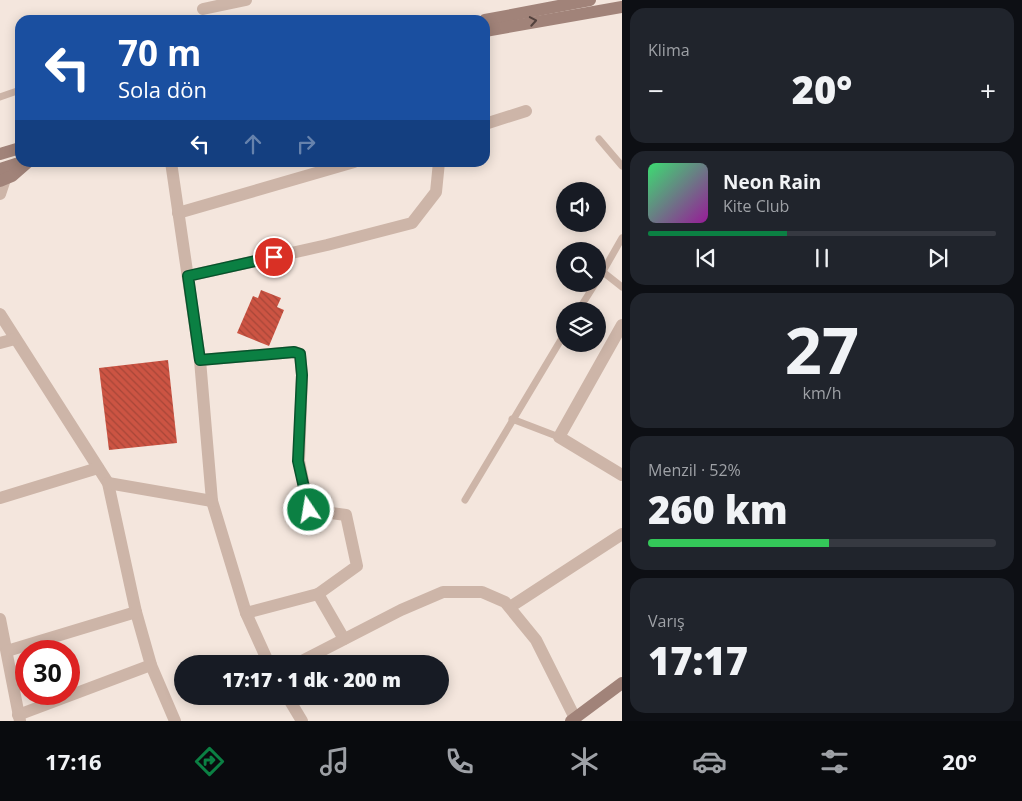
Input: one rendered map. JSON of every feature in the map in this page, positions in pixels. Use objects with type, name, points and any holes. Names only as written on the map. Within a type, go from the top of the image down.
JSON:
[{"type":"main road","points":[[490,19],[590,0]]},
{"type":"main road","points":[[490,30],[620,8]]},
{"type":"main road","points":[[0,154],[15,150]]},
{"type":"main road","points":[[2,176],[15,167]]},
{"type":"main road","points":[[2,176],[12,176],[22,167]]},
{"type":"main road","points":[[573,720],[622,683]]},
{"type":"main road","points":[[598,702],[622,690]]},
{"type":"street","points":[[202,10],[246,0]]},
{"type":"street","points":[[490,122],[526,111]]},
{"type":"street","points":[[172,167],[200,360],[212,501],[246,613],[265,655]]},
{"type":"street","points":[[178,213],[337,167]]},
{"type":"street","points":[[188,276],[327,245],[412,223],[436,192],[438,167]]},
{"type":"street","points":[[0,194],[2,176]]},
{"type":"street","points":[[0,314],[108,483],[136,612],[151,665],[175,721]]},
{"type":"street","points":[[622,325],[559,437],[622,475]]},
{"type":"street","points":[[0,343],[15,339]]},
{"type":"street","points":[[200,360],[294,352],[300,354],[302,375],[298,461],[309,510],[346,515],[357,566],[318,594],[246,613]]},
{"type":"street","points":[[0,498],[98,468]]},
{"type":"street","points":[[108,483],[212,501]]},
{"type":"street","points":[[510,607],[622,534]]},
{"type":"street","points":[[313,655],[401,610],[443,592],[482,592],[505,602],[536,640],[573,720]]},
{"type":"street","points":[[318,594],[344,639]]},
{"type":"street","points":[[7,651],[136,612]]},
{"type":"street","points":[[0,619],[19,718],[151,665]]},
{"type":"street","points":[[292,705],[302,721]]},
{"type":"lane","points":[[0,96],[15,92]]},
{"type":"lane","points":[[599,139],[622,166]]},
{"type":"lane","points":[[606,265],[622,238]]},
{"type":"lane","points":[[606,275],[622,287]]},
{"type":"lane","points":[[465,500],[556,348]]},
{"type":"lane","points":[[512,420],[559,437]]},
{"type":"building","points":[[261,290],[281,298],[277,307],[284,310],[269,346],[237,333],[253,296],[258,298]]},
{"type":"building","points":[[168,360],[177,443],[109,450],[99,368]]},
{"type":"route","points":[[274,257],[188,276],[200,360],[294,352],[300,354],[302,375],[298,461],[309,510]]}]
